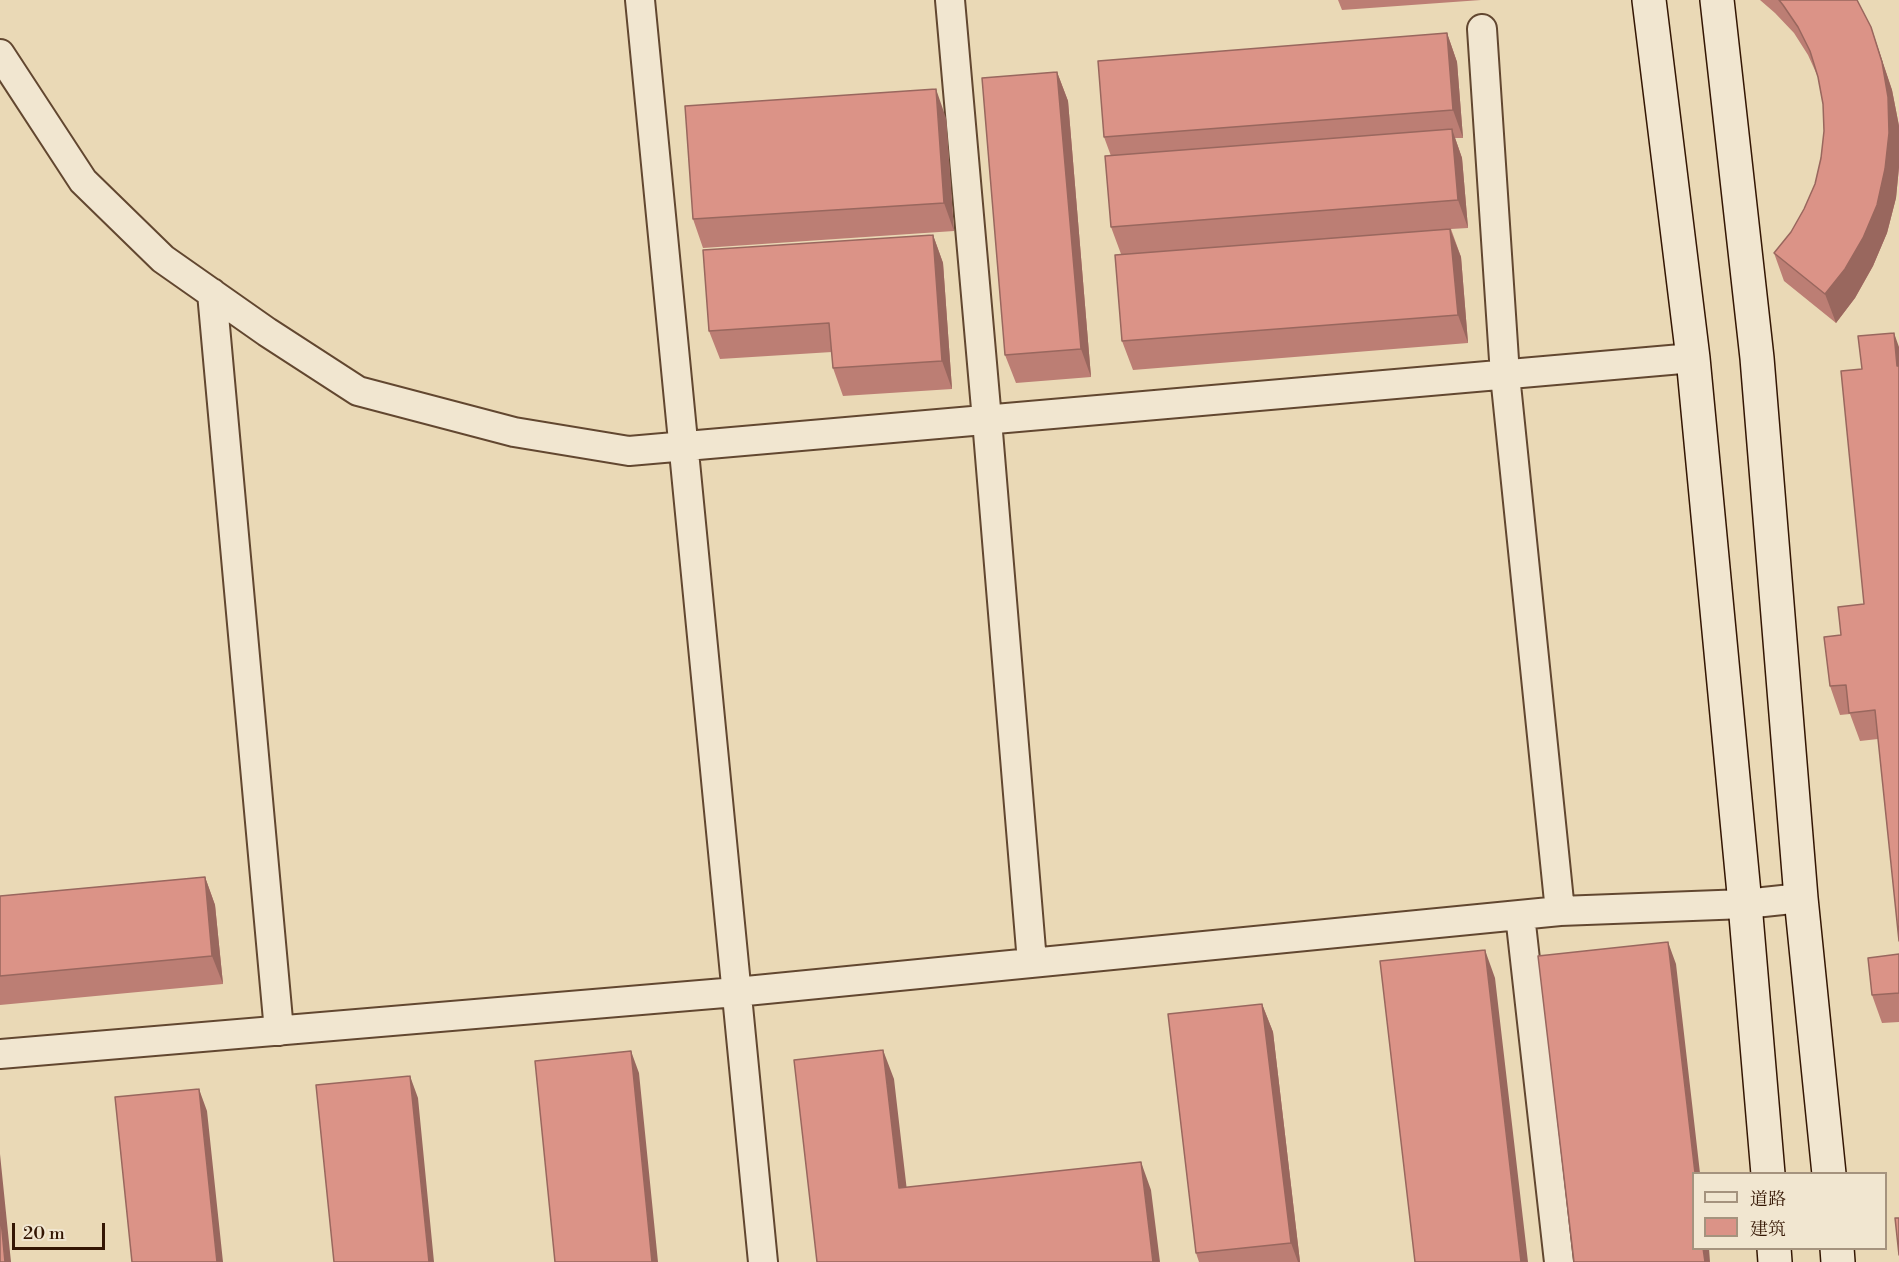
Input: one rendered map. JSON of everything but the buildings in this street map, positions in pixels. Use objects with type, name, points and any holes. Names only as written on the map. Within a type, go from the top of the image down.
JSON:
[{"type":"main road","points":[[1649,0],[1693,358],[1768,1172]]},
{"type":"main road","points":[[1717,0],[1757,358],[1801,898],[1829,1172]]},
{"type":"street","points":[[640,0],[763,1262]]},
{"type":"street","points":[[950,0],[1032,962]]},
{"type":"street","points":[[1482,29],[1505,375],[1560,911]]},
{"type":"street","points":[[0,54],[83,181],[163,259],[267,332],[358,391],[514,432],[629,451],[1693,358]]},
{"type":"street","points":[[212,293],[279,1031]]},
{"type":"street","points":[[0,1054],[736,992],[1560,911],[1745,904],[1801,898]]},
{"type":"street","points":[[1520,915],[1559,1262]]}]
